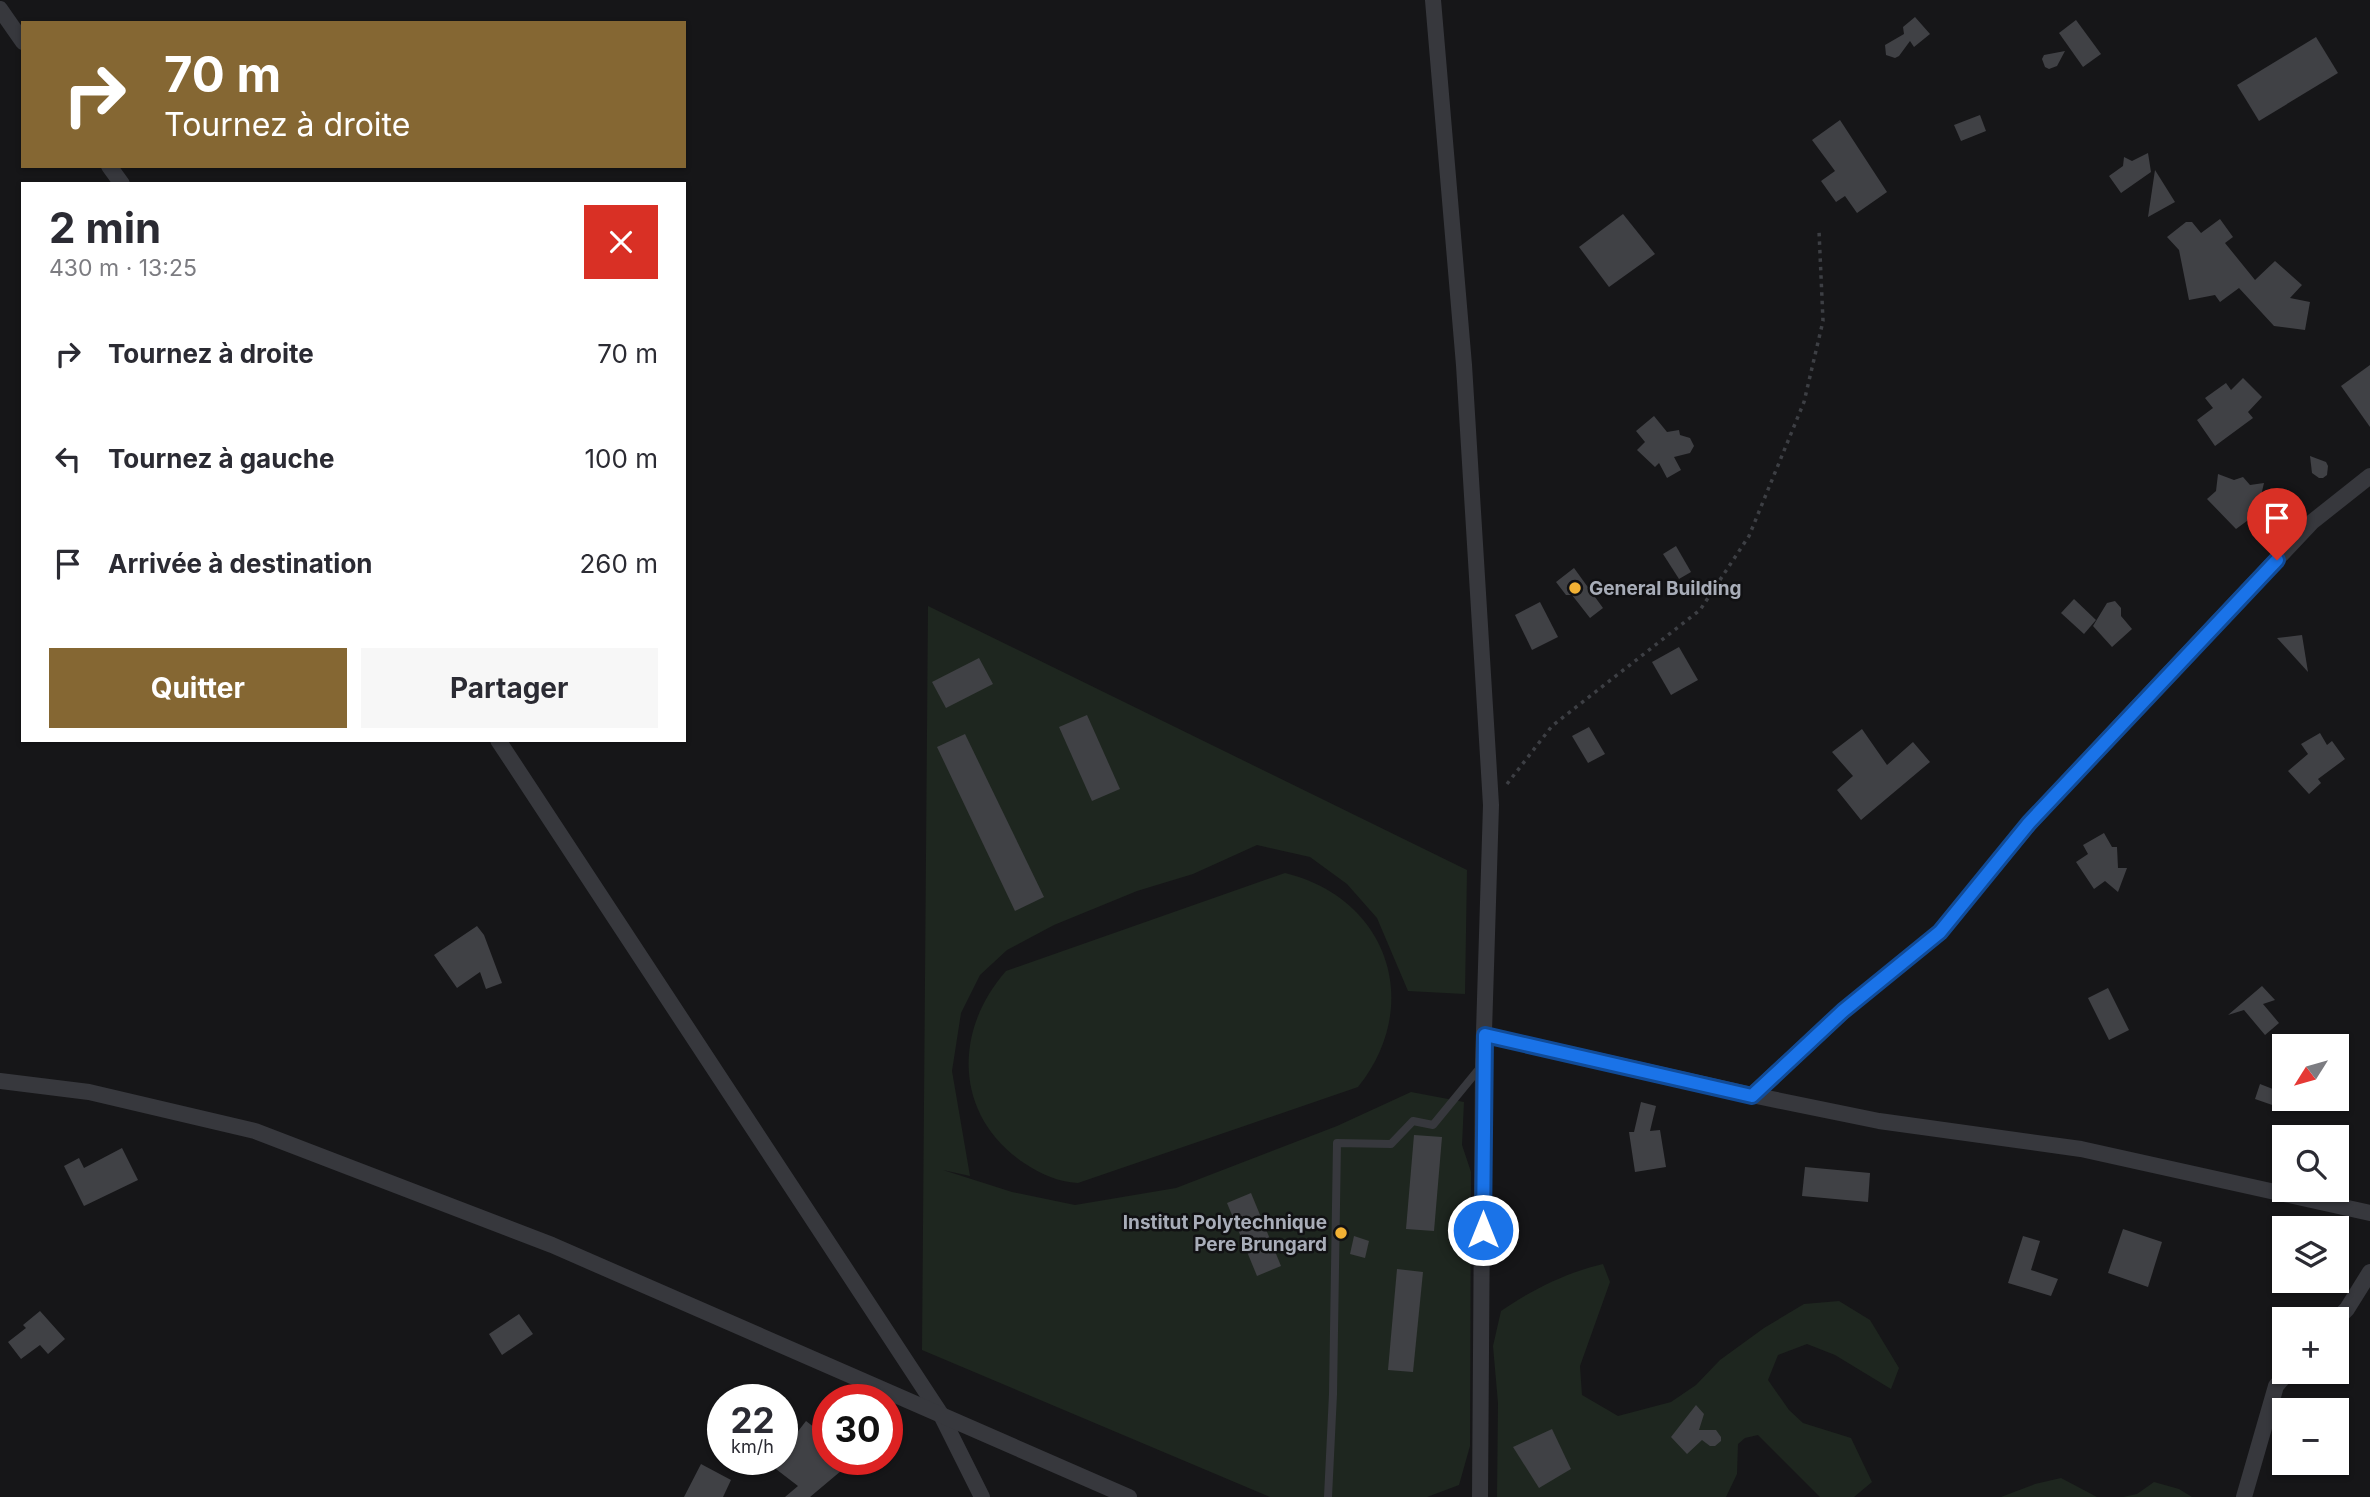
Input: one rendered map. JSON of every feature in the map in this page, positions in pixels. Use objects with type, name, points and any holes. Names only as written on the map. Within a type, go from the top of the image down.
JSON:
[{"type":"street","points":[[1433,0],[1464,365],[1491,806],[1483,1063],[1480,1497]]},
{"type":"street","points":[[0,9],[21,39]]},
{"type":"street","points":[[1752,1096],[1843,1011],[1940,932],[2029,823],[2134,710],[2312,522],[2370,475]]},
{"type":"street","points":[[499,742],[940,1413],[982,1497]]},
{"type":"street","points":[[1485,1035],[1752,1096],[1879,1121],[2081,1149],[2370,1213]]},
{"type":"street","points":[[0,1082],[89,1092],[255,1131],[552,1245],[1129,1497]]},
{"type":"street","points":[[2348,1307],[2370,1272]]},
{"type":"street","points":[[2244,1497],[2278,1384]]},
{"type":"lane","points":[[1328,1497],[1338,1143],[1391,1144],[1413,1121],[1433,1125],[1483,1063]]},
{"type":"path","points":[[1491,806],[1552,726],[1700,610],[1749,536],[1804,402],[1823,321],[1819,231]]},
{"type":"shaded area","points":[[928,606],[1467,870],[1465,994],[1408,991],[1377,918],[1347,884],[1310,857],[1257,845],[1193,874],[1137,891],[1054,925],[1007,950],[980,975],[961,1013],[952,1071],[970,1176],[943,1170],[1012,1192],[1075,1205],[1176,1188],[1337,1126],[1411,1092],[1464,1102],[1462,1145],[1471,1172],[1470,1446],[1459,1485],[1427,1497],[1270,1497],[922,1350]]},
{"type":"shaded area","points":[[1285,873],[1320,886],[1349,905],[1371,930],[1385,959],[1391,990],[1389,1022],[1378,1055],[1358,1087],[1078,1183],[1037,1171],[1001,1144],[984,1122],[974,1097],[969,1072],[970,1046],[977,1020],[989,995],[1006,971]]},
{"type":"shaded area","points":[[1603,1264],[1610,1282],[1580,1366],[1582,1395],[1618,1416],[1671,1402],[1696,1385],[1720,1360],[1764,1328],[1804,1304],[1839,1301],[1870,1320],[1899,1368],[1891,1389],[1835,1355],[1807,1344],[1778,1355],[1768,1380],[1789,1410],[1803,1423],[1851,1438],[1872,1482],[1854,1497],[1820,1497],[1758,1435],[1745,1438],[1738,1444],[1737,1474],[1726,1497],[1497,1497],[1498,1403],[1493,1346],[1501,1311],[1550,1283]]},
{"type":"shaded area","points":[[2061,1478],[2097,1497],[2001,1497],[2035,1484]]},
{"type":"shaded area","points":[[2154,1482],[2179,1489],[2192,1497],[2123,1497],[2137,1494]]},
{"type":"building","points":[[1915,17],[1930,34],[1914,47],[1910,41],[1895,58],[1886,55],[1885,45],[1904,34],[1903,27]]},
{"type":"building","points":[[2076,20],[2101,54],[2083,67],[2059,33]]},
{"type":"building","points":[[2316,37],[2338,73],[2259,121],[2237,85]]},
{"type":"building","points":[[2065,51],[2057,66],[2049,69],[2045,67],[2042,59],[2044,55]]},
{"type":"building","points":[[1980,115],[1986,131],[1961,141],[1954,125]]},
{"type":"building","points":[[1840,120],[1887,192],[1857,213],[1845,196],[1836,202],[1821,181],[1835,171],[1812,140]]},
{"type":"building","points":[[2148,153],[2151,172],[2121,193],[2109,176],[2123,166],[2124,157],[2132,161]]},
{"type":"building","points":[[2155,170],[2175,202],[2148,217]]},
{"type":"building","points":[[1623,214],[1655,254],[1609,287],[1579,247]]},
{"type":"building","points":[[2220,219],[2233,237],[2225,243],[2255,280],[2275,261],[2302,285],[2290,298],[2310,302],[2305,330],[2274,326],[2239,288],[2220,302],[2215,295],[2189,300],[2179,250],[2167,237],[2186,222],[2192,222],[2201,233]]},
{"type":"building","points":[[2370,365],[2370,427],[2341,386]]},
{"type":"building","points":[[2243,378],[2262,397],[2248,412],[2253,418],[2215,446],[2197,420],[2213,408],[2205,398],[2226,383],[2231,390]]},
{"type":"building","points":[[1654,416],[1667,432],[1679,430],[1680,435],[1690,438],[1694,446],[1690,453],[1674,457],[1681,470],[1667,478],[1659,463],[1655,467],[1637,450],[1645,442],[1636,431]]},
{"type":"building","points":[[2310,456],[2326,462],[2327,475],[2323,478],[2312,473]]},
{"type":"building","points":[[2218,474],[2234,480],[2243,477],[2250,485],[2264,483],[2260,500],[2266,507],[2236,529],[2207,499],[2216,491]]},
{"type":"building","points":[[1676,546],[1691,572],[1679,579],[1663,554]]},
{"type":"building","name":"General Building","points":[[1574,568],[1603,608],[1590,618],[1572,595],[1566,595],[1556,582]]},
{"type":"building","points":[[2074,599],[2096,620],[2084,634],[2061,613]]},
{"type":"building","points":[[2115,601],[2121,608],[2121,616],[2132,629],[2112,647],[2093,626],[2107,603]]},
{"type":"building","points":[[1540,602],[1558,637],[1532,650],[1515,615]]},
{"type":"building","points":[[2302,635],[2308,672],[2277,638]]},
{"type":"building","points":[[1679,647],[1698,680],[1671,695],[1652,662]]},
{"type":"building","points":[[979,658],[993,684],[946,708],[932,682]]},
{"type":"building","points":[[1087,715],[1120,789],[1092,801],[1059,727]]},
{"type":"building","points":[[1589,727],[1605,754],[1588,763],[1572,736]]},
{"type":"building","points":[[1862,729],[1887,765],[1913,742],[1930,762],[1861,820],[1837,790],[1853,776],[1832,752]]},
{"type":"building","points":[[2320,733],[2327,745],[2332,741],[2345,759],[2318,779],[2321,783],[2309,794],[2288,771],[2308,754],[2301,744]]},
{"type":"building","points":[[965,734],[1044,897],[1015,911],[937,747]]},
{"type":"building","points":[[2104,833],[2112,847],[2117,847],[2118,868],[2127,868],[2118,892],[2105,881],[2094,889],[2076,862],[2088,854],[2083,845]]},
{"type":"building","points":[[477,926],[484,935],[502,983],[486,989],[480,972],[457,988],[434,955]]},
{"type":"building","points":[[2262,986],[2275,1000],[2263,1004],[2279,1023],[2265,1035],[2244,1010],[2228,1015]]},
{"type":"building","points":[[2108,988],[2129,1030],[2109,1040],[2088,998]]},
{"type":"building","points":[[2260,1084],[2272,1089],[2272,1105],[2255,1099]]},
{"type":"building","points":[[1641,1102],[1656,1106],[1650,1131],[1660,1130],[1666,1167],[1635,1172],[1629,1132],[1634,1132]]},
{"type":"building","points":[[1414,1135],[1442,1137],[1434,1231],[1406,1229]]},
{"type":"building","points":[[122,1148],[138,1180],[84,1206],[64,1166],[79,1158],[84,1168]]},
{"type":"building","points":[[1805,1167],[1870,1173],[1868,1202],[1802,1196]]},
{"type":"building","points":[[1251,1193],[1281,1266],[1257,1276],[1227,1203]]},
{"type":"building","points":[[2123,1229],[2162,1242],[2148,1287],[2108,1273]]},
{"type":"building","points":[[1354,1236],[1369,1241],[1365,1258],[1350,1254]]},
{"type":"building","points":[[2023,1236],[2040,1241],[2031,1270],[2058,1279],[2051,1296],[2008,1283]]},
{"type":"building","points":[[1397,1269],[1423,1272],[1413,1372],[1388,1370]]},
{"type":"building","points":[[40,1311],[65,1339],[48,1354],[40,1345],[21,1359],[8,1342],[26,1328],[23,1325]]},
{"type":"building","points":[[519,1314],[533,1334],[502,1355],[489,1334]]},
{"type":"building","points":[[1696,1405],[1704,1414],[1699,1430],[1716,1430],[1721,1441],[1710,1446],[1702,1440],[1687,1454],[1671,1437]]},
{"type":"building","points":[[806,1421],[812,1426],[812,1475],[836,1475],[810,1497],[785,1497],[798,1486],[784,1475],[798,1475],[798,1431]]},
{"type":"building","points":[[1552,1429],[1571,1469],[1539,1488],[1513,1447]]},
{"type":"building","points":[[701,1464],[707,1467],[707,1475],[722,1475],[731,1480],[723,1497],[684,1497]]},
{"type":"place","name":"General Building","points":[[1575,588]]},
{"type":"place","name":"Institut Polytechnique Pere Brungard","points":[[1341,1233]]},
{"type":"route","points":[[1483,1230],[1485,1035],[1752,1096],[1843,1011],[1940,932],[2029,823],[2277,560]]}]
